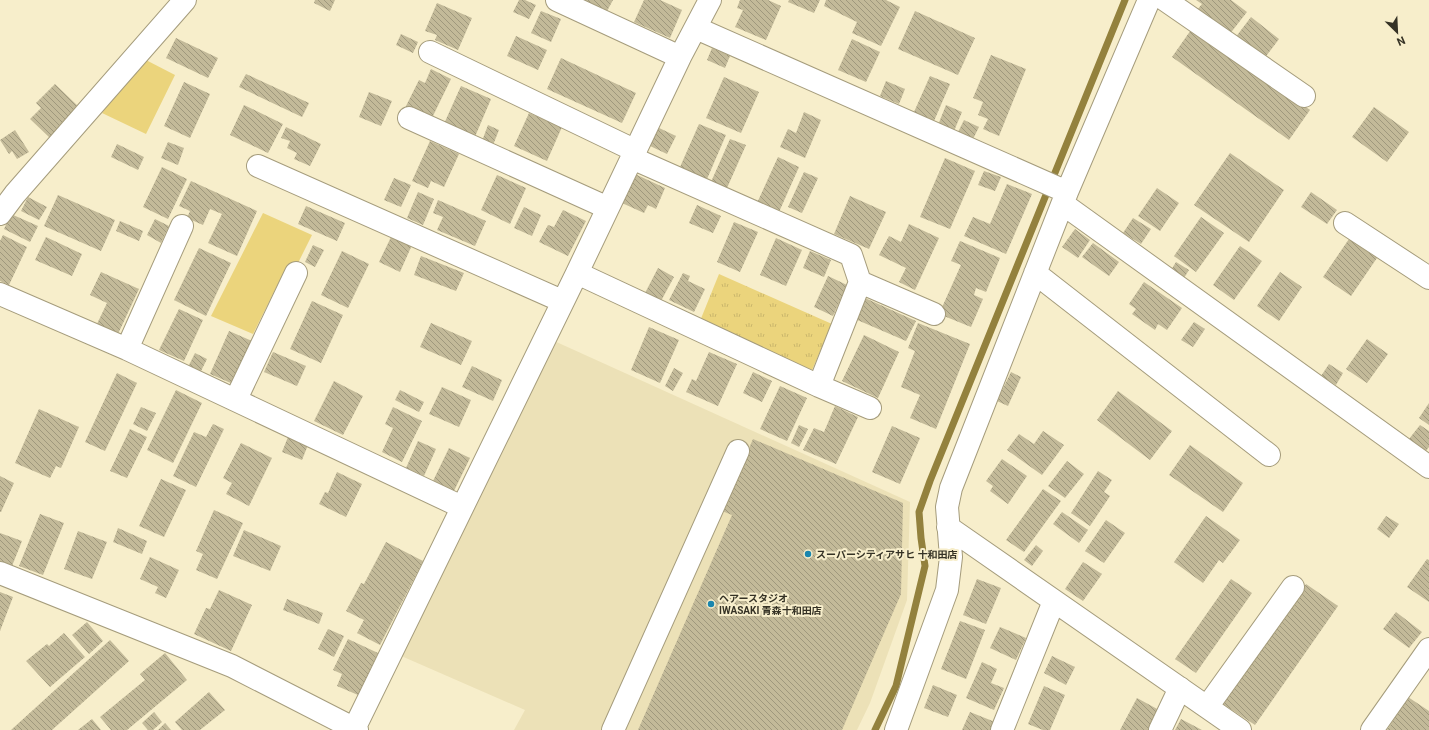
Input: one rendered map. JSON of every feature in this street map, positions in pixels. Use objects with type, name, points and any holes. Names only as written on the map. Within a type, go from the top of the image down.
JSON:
[{"type":"street","points":[[0,214],[15,194],[185,0]]},
{"type":"street","points":[[557,0],[680,56]]},
{"type":"street","points":[[0,573],[232,666],[356,729],[462,507],[577,273],[680,56],[710,0]]},
{"type":"street","points":[[896,730],[947,590],[951,557],[947,507],[951,488],[1036,273],[1057,191],[1149,0]]},
{"type":"street","points":[[1165,0],[1304,96]]},
{"type":"street","points":[[696,28],[1057,191],[1429,467]]},
{"type":"street","points":[[430,52],[634,154],[851,255],[860,282],[819,386]]},
{"type":"street","points":[[409,118],[608,208]]},
{"type":"street","points":[[258,166],[562,301]]},
{"type":"street","points":[[1346,223],[1429,278]]},
{"type":"street","points":[[127,349],[182,226]]},
{"type":"street","points":[[236,399],[296,273]]},
{"type":"street","points":[[577,273],[819,386],[870,408]]},
{"type":"street","points":[[1036,273],[1269,455]]},
{"type":"street","points":[[860,282],[934,314]]},
{"type":"street","points":[[0,294],[127,349],[236,399],[462,507]]},
{"type":"street","points":[[613,730],[738,451]]},
{"type":"street","points":[[948,527],[1240,730]]},
{"type":"street","points":[[1207,707],[1294,587]]},
{"type":"street","points":[[1002,730],[1054,601]]},
{"type":"street","points":[[1372,730],[1429,649]]},
{"type":"street","points":[[1160,730],[1180,688]]},
{"type":"shaded area","points":[[552,340],[910,502],[907,600],[870,703],[857,730],[514,730],[525,710],[399,655]]},
{"type":"green space","points":[[144,59],[175,75],[146,134],[102,113]]},
{"type":"green space","points":[[263,213],[312,235],[296,267],[288,264],[253,334],[211,316]]},
{"type":"green space","points":[[719,274],[832,324],[812,370],[700,321]]},
{"type":"building","points":[[315,0],[335,0],[330,11],[314,3]]},
{"type":"building","points":[[519,0],[525,0],[536,5],[529,19],[513,12]]},
{"type":"building","points":[[581,0],[613,0],[606,13]]},
{"type":"building","points":[[644,0],[660,0],[682,10],[670,38],[634,22]]},
{"type":"building","points":[[740,0],[768,0],[781,6],[766,40],[735,27],[743,10],[737,8]]},
{"type":"building","points":[[789,0],[820,0],[814,13],[788,2]]},
{"type":"building","points":[[826,0],[886,0],[900,7],[881,46],[852,33],[857,22],[824,6]]},
{"type":"building","points":[[1196,0],[1231,0],[1247,12],[1229,35],[1197,10],[1202,4]]},
{"type":"building","points":[[437,3],[472,18],[458,50],[435,40],[437,35],[425,31]]},
{"type":"building","points":[[541,11],[561,19],[551,42],[531,33]]},
{"type":"building","points":[[915,11],[975,38],[958,75],[898,49]]},
{"type":"building","points":[[1251,17],[1279,39],[1264,59],[1235,38]]},
{"type":"building","points":[[1193,27],[1310,110],[1289,140],[1172,57]]},
{"type":"building","points":[[401,34],[418,42],[413,53],[396,45]]},
{"type":"building","points":[[516,36],[547,50],[538,70],[507,56]]},
{"type":"building","points":[[176,38],[218,58],[208,78],[166,58]]},
{"type":"building","points":[[852,39],[880,52],[866,82],[838,70]]},
{"type":"building","points":[[712,48],[730,56],[725,68],[707,60]]},
{"type":"building","points":[[991,55],[1026,69],[999,136],[983,129],[988,119],[978,115],[983,102],[973,98]]},
{"type":"building","points":[[561,58],[636,93],[622,123],[547,89]]},
{"type":"building","points":[[431,69],[451,79],[431,120],[405,108],[419,80],[425,83]]},
{"type":"building","points":[[246,74],[309,103],[302,117],[239,87]]},
{"type":"building","points":[[930,76],[950,84],[934,121],[914,112]]},
{"type":"building","points":[[724,77],[759,92],[741,133],[706,118]]},
{"type":"building","points":[[886,81],[905,89],[899,104],[880,96]]},
{"type":"building","points":[[184,82],[210,94],[190,138],[164,126]]},
{"type":"building","points":[[55,84],[80,108],[50,138],[30,119],[41,108],[36,103]]},
{"type":"building","points":[[461,86],[491,99],[474,139],[443,126]]},
{"type":"building","points":[[369,92],[392,101],[381,126],[359,117]]},
{"type":"building","points":[[244,105],[283,124],[268,153],[230,135]]},
{"type":"building","points":[[946,105],[962,112],[954,131],[938,125]]},
{"type":"building","points":[[1374,107],[1409,132],[1387,162],[1352,137]]},
{"type":"building","points":[[804,112],[821,120],[805,158],[780,147],[788,129],[796,133]]},
{"type":"building","points":[[529,113],[562,127],[547,161],[514,146]]},
{"type":"building","points":[[964,120],[979,127],[973,139],[958,132]]},
{"type":"building","points":[[699,124],[726,135],[707,179],[680,167]]},
{"type":"building","points":[[488,125],[499,130],[493,145],[482,141]]},
{"type":"building","points":[[286,127],[321,144],[310,166],[294,159],[297,153],[287,148],[290,141],[281,138]]},
{"type":"building","points":[[657,127],[676,136],[667,154],[648,145]]},
{"type":"building","points":[[15,130],[29,152],[17,159],[12,151],[9,154],[0,140]]},
{"type":"building","points":[[730,139],[746,145],[727,188],[711,182]]},
{"type":"building","points":[[430,141],[459,154],[444,187],[431,181],[428,188],[412,181]]},
{"type":"building","points":[[168,142],[184,148],[178,165],[161,158]]},
{"type":"building","points":[[117,144],[144,157],[138,170],[111,157]]},
{"type":"building","points":[[1230,153],[1284,190],[1249,242],[1194,205]]},
{"type":"building","points":[[778,157],[799,167],[779,212],[757,203]]},
{"type":"building","points":[[945,158],[975,171],[950,229],[920,217]]},
{"type":"building","points":[[162,167],[187,179],[168,219],[143,207]]},
{"type":"building","points":[[984,171],[1001,177],[995,191],[978,185]]},
{"type":"building","points":[[804,172],[818,178],[802,213],[788,207]]},
{"type":"building","points":[[635,174],[665,188],[656,209],[648,205],[644,213],[622,203]]},
{"type":"building","points":[[497,175],[526,188],[510,224],[481,210]]},
{"type":"building","points":[[394,178],[411,185],[401,207],[384,200]]},
{"type":"building","points":[[191,181],[257,211],[237,256],[208,243],[222,214],[210,209],[203,225],[187,218],[190,211],[179,206]]},
{"type":"building","points":[[1007,184],[1032,194],[1006,254],[964,236],[973,217],[990,224]]},
{"type":"building","points":[[1157,188],[1179,203],[1160,231],[1138,216]]},
{"type":"building","points":[[418,192],[434,199],[423,225],[407,218]]},
{"type":"building","points":[[1311,192],[1337,210],[1327,224],[1301,207]]},
{"type":"building","points":[[58,195],[115,220],[101,251],[44,226]]},
{"type":"building","points":[[850,196],[886,212],[869,249],[834,234]]},
{"type":"building","points":[[28,197],[47,207],[39,220],[21,211]]},
{"type":"building","points":[[438,200],[486,221],[475,246],[437,230],[443,217],[433,213]]},
{"type":"building","points":[[697,205],[721,216],[713,233],[689,223]]},
{"type":"building","points":[[306,206],[345,223],[337,241],[298,224]]},
{"type":"building","points":[[524,207],[541,215],[532,236],[514,228]]},
{"type":"building","points":[[563,210],[586,221],[568,256],[539,242],[548,225],[554,227]]},
{"type":"building","points":[[11,214],[38,226],[30,242],[4,229]]},
{"type":"building","points":[[1201,217],[1224,233],[1196,272],[1174,256]]},
{"type":"building","points":[[1133,218],[1151,229],[1141,244],[1123,233]]},
{"type":"building","points":[[155,219],[169,226],[161,243],[147,235]]},
{"type":"building","points":[[120,221],[143,231],[139,241],[116,231]]},
{"type":"building","points":[[734,222],[758,232],[740,272],[717,262]]},
{"type":"building","points":[[909,224],[939,238],[915,290],[899,282],[906,268],[879,255],[889,236],[901,242]]},
{"type":"building","points":[[1075,229],[1090,240],[1078,258],[1062,247]]},
{"type":"building","points":[[3,235],[27,247],[9,285],[0,281],[0,241]]},
{"type":"building","points":[[392,235],[412,245],[400,272],[379,262]]},
{"type":"building","points":[[46,237],[82,254],[72,276],[35,260]]},
{"type":"building","points":[[776,238],[802,250],[786,286],[760,275]]},
{"type":"building","points":[[1349,239],[1377,258],[1351,296],[1323,277]]},
{"type":"building","points":[[960,241],[1000,258],[986,292],[976,288],[974,295],[983,299],[971,327],[939,314],[961,265],[951,261]]},
{"type":"building","points":[[1093,243],[1119,262],[1109,276],[1082,257]]},
{"type":"building","points":[[313,245],[324,250],[315,267],[305,262]]},
{"type":"building","points":[[1240,246],[1262,261],[1234,300],[1213,285]]},
{"type":"building","points":[[199,248],[231,263],[206,316],[174,300]]},
{"type":"building","points":[[342,251],[369,264],[348,308],[321,295]]},
{"type":"building","points":[[810,251],[831,260],[824,277],[803,268]]},
{"type":"building","points":[[421,256],[464,273],[456,291],[414,275]]},
{"type":"building","points":[[1176,262],[1189,270],[1184,278],[1171,270]]},
{"type":"building","points":[[658,268],[674,277],[661,301],[645,293]]},
{"type":"building","points":[[101,272],[139,289],[117,336],[96,326],[107,303],[90,295]]},
{"type":"building","points":[[1280,272],[1302,287],[1279,321],[1257,306]]},
{"type":"building","points":[[683,273],[690,276],[688,281],[705,289],[694,312],[669,300]]},
{"type":"building","points":[[828,276],[847,285],[833,316],[814,307]]},
{"type":"building","points":[[1144,282],[1182,308],[1167,330],[1158,324],[1155,330],[1132,314],[1136,309],[1129,304]]},
{"type":"building","points":[[865,298],[916,321],[906,341],[855,319]]},
{"type":"building","points":[[312,301],[343,315],[321,363],[290,349]]},
{"type":"building","points":[[179,309],[203,320],[184,361],[159,350]]},
{"type":"building","points":[[1194,322],[1205,329],[1193,347],[1181,340]]},
{"type":"building","points":[[431,323],[472,341],[461,365],[420,347]]},
{"type":"building","points":[[918,323],[970,344],[936,429],[910,418],[920,395],[901,387],[915,351],[908,348]]},
{"type":"building","points":[[649,327],[679,340],[660,383],[631,370]]},
{"type":"building","points":[[229,331],[252,341],[233,384],[210,374]]},
{"type":"building","points":[[864,335],[899,352],[878,398],[842,381]]},
{"type":"building","points":[[1367,339],[1388,354],[1367,383],[1346,369]]},
{"type":"building","points":[[273,352],[306,366],[297,386],[264,372]]},
{"type":"building","points":[[709,352],[737,364],[718,406],[686,392],[692,379],[696,381]]},
{"type":"building","points":[[195,353],[207,359],[200,373],[188,367]]},
{"type":"building","points":[[1329,364],[1343,373],[1336,385],[1321,376]]},
{"type":"building","points":[[472,366],[502,380],[493,401],[462,387]]},
{"type":"building","points":[[674,368],[683,373],[673,391],[665,386]]},
{"type":"building","points":[[753,372],[772,381],[762,402],[743,393]]},
{"type":"building","points":[[1011,372],[1021,377],[1008,406],[997,401]]},
{"type":"building","points":[[117,373],[137,383],[105,451],[85,442]]},
{"type":"building","points":[[334,381],[363,396],[343,435],[314,421]]},
{"type":"building","points":[[780,386],[807,398],[787,441],[760,429]]},
{"type":"building","points":[[442,387],[471,400],[459,427],[429,414]]},
{"type":"building","points":[[176,390],[202,403],[173,463],[147,450]]},
{"type":"building","points":[[400,390],[424,402],[419,412],[395,400]]},
{"type":"building","points":[[1118,391],[1172,431],[1150,460],[1097,420]]},
{"type":"building","points":[[1429,403],[1429,425],[1419,418]]},
{"type":"building","points":[[835,406],[858,417],[836,464],[803,450],[814,428],[824,432]]},
{"type":"building","points":[[141,407],[156,413],[147,431],[133,424]]},
{"type":"building","points":[[393,407],[422,421],[402,462],[382,452],[393,428],[385,424]]},
{"type":"building","points":[[39,409],[79,427],[61,468],[56,466],[50,478],[15,463]]},
{"type":"building","points":[[213,424],[224,429],[196,487],[173,476],[194,432],[206,437]]},
{"type":"building","points":[[799,425],[808,429],[799,447],[791,443]]},
{"type":"building","points":[[1420,425],[1429,431],[1429,447],[1426,451],[1409,439]]},
{"type":"building","points":[[892,426],[920,438],[900,484],[872,472]]},
{"type":"building","points":[[130,429],[147,437],[127,478],[110,471]]},
{"type":"building","points":[[1043,431],[1064,445],[1042,475],[1007,450],[1019,434],[1034,444]]},
{"type":"building","points":[[288,437],[308,445],[302,460],[282,452]]},
{"type":"building","name":"スーパーシティアサヒ 十和田店","points":[[753,439],[903,503],[901,594],[842,730],[638,730],[732,515],[722,511]]},
{"type":"building","points":[[418,441],[436,449],[424,476],[406,468]]},
{"type":"building","points":[[241,443],[272,458],[249,506],[226,494],[232,483],[223,478]]},
{"type":"building","points":[[1190,445],[1243,483],[1223,512],[1169,475]]},
{"type":"building","points":[[449,448],[470,458],[453,493],[432,483]]},
{"type":"building","points":[[1002,459],[1027,476],[1008,504],[990,491],[993,486],[986,481]]},
{"type":"building","points":[[1067,461],[1084,474],[1065,498],[1048,486]]},
{"type":"building","points":[[1098,471],[1112,480],[1104,492],[1110,496],[1090,526],[1071,513]]},
{"type":"building","points":[[337,472],[362,484],[346,517],[319,504],[325,492],[328,493]]},
{"type":"building","points":[[0,476],[14,483],[1,512],[0,512]]},
{"type":"building","points":[[161,479],[186,490],[164,537],[139,526]]},
{"type":"building","points":[[1043,489],[1061,501],[1024,552],[1006,540]]},
{"type":"building","points":[[214,510],[243,523],[217,579],[196,570],[203,554],[196,551]]},
{"type":"building","points":[[1062,512],[1088,530],[1079,543],[1053,524]]},
{"type":"building","points":[[40,514],[64,523],[43,575],[19,566]]},
{"type":"building","points":[[1206,516],[1240,540],[1223,563],[1219,560],[1203,583],[1174,562]]},
{"type":"building","points":[[1386,516],[1399,524],[1389,538],[1377,529]]},
{"type":"building","points":[[1106,520],[1125,533],[1104,563],[1085,551]]},
{"type":"building","points":[[118,528],[147,541],[142,554],[113,542]]},
{"type":"building","points":[[244,530],[281,546],[270,571],[233,556]]},
{"type":"building","points":[[78,531],[107,542],[92,579],[64,569]]},
{"type":"building","points":[[0,533],[22,541],[12,566],[0,561]]},
{"type":"building","points":[[386,542],[423,561],[380,645],[357,633],[364,620],[346,611],[361,583],[364,584]]},
{"type":"building","points":[[1036,545],[1043,551],[1032,566],[1024,560]]},
{"type":"building","points":[[150,557],[179,570],[166,598],[155,593],[158,587],[140,579]]},
{"type":"building","points":[[1427,559],[1429,560],[1429,602],[1407,587]]},
{"type":"building","points":[[1083,562],[1102,574],[1083,601],[1065,589]]},
{"type":"building","points":[[977,579],[1001,588],[986,624],[963,615]]},
{"type":"building","points":[[1231,579],[1252,593],[1196,673],[1175,659]]},
{"type":"building","points":[[1306,584],[1338,606],[1255,725],[1223,704]]},
{"type":"building","points":[[219,590],[252,605],[231,651],[194,634],[206,608],[210,609]]},
{"type":"building","points":[[0,592],[13,597],[0,631]]},
{"type":"building","points":[[287,599],[323,613],[319,624],[283,610]]},
{"type":"building","points":[[1396,612],[1422,632],[1409,648],[1383,629]]},
{"type":"building","points":[[960,621],[985,630],[966,679],[941,669]]},
{"type":"building","points":[[87,622],[103,641],[89,654],[72,635]]},
{"type":"building","points":[[1000,627],[1026,638],[1016,660],[990,648]]},
{"type":"building","points":[[328,629],[344,636],[334,657],[318,649]]},
{"type":"building","points":[[64,633],[85,657],[50,687],[26,661],[47,644],[49,646]]},
{"type":"building","points":[[348,639],[378,653],[358,695],[337,686],[342,674],[333,670]]},
{"type":"building","points":[[110,640],[129,661],[52,730],[11,730]]},
{"type":"building","points":[[165,653],[187,680],[127,730],[111,730],[100,717],[145,680],[140,674]]},
{"type":"building","points":[[1052,656],[1075,667],[1066,685],[1044,673]]},
{"type":"building","points":[[982,662],[997,669],[991,683],[1004,688],[994,710],[966,698]]},
{"type":"building","points":[[933,685],[957,695],[948,717],[924,708]]},
{"type":"building","points":[[1044,686],[1065,695],[1050,730],[1043,730],[1028,724]]},
{"type":"building","points":[[209,692],[225,710],[200,730],[182,730],[175,722]]},
{"type":"building","points":[[1408,697],[1429,711],[1429,730],[1387,730]]},
{"type":"building","points":[[1137,698],[1159,710],[1148,730],[1120,730]]},
{"type":"building","points":[[154,712],[162,722],[153,730],[148,730],[142,723]]},
{"type":"building","points":[[970,712],[995,722],[992,730],[962,730]]},
{"type":"building","points":[[92,719],[101,730],[78,730]]},
{"type":"building","points":[[1181,719],[1202,730],[1175,730]]},
{"type":"building","points":[[165,723],[171,730],[158,730]]},
{"type":"waterway","points":[[875,730],[896,686],[925,566],[919,512],[930,481],[1125,0]]},
{"type":"place","name":"スーパーシティアサヒ 十和田店","points":[[808,554]]},
{"type":"place","name":"ヘアースタジオ IWASAKI 青森十和田店","points":[[711,604]]}]
